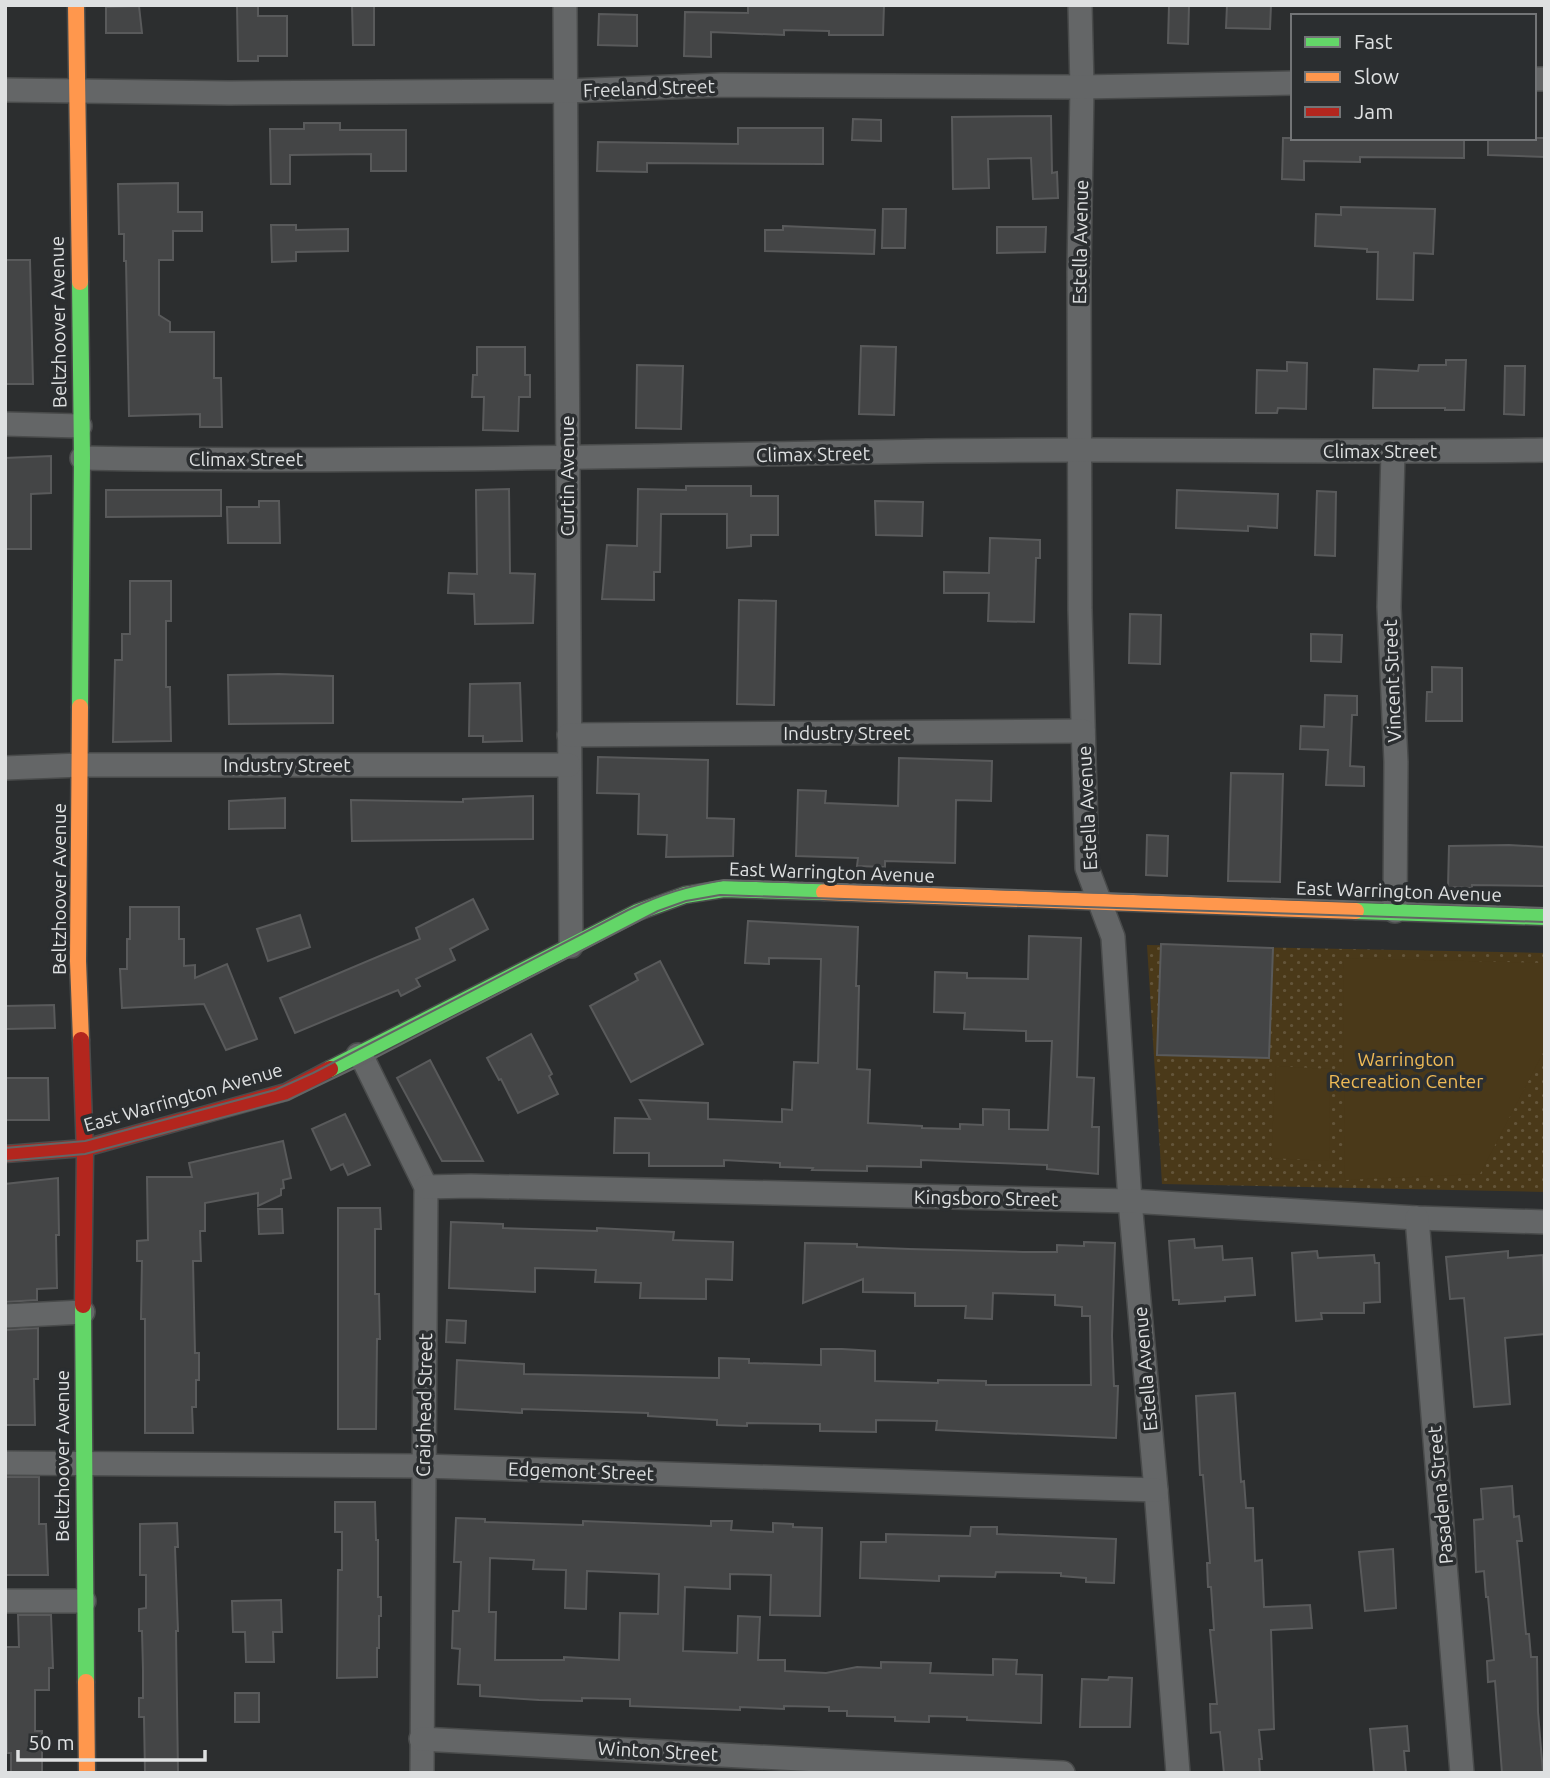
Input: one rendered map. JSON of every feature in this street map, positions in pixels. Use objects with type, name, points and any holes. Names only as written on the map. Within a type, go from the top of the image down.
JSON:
[{"type":"street","name":"Beltzhoover Avenue","points":[[76,5],[75,90],[82,458],[78,961],[85,1148],[83,1463],[87,1773]]},
{"type":"street","name":"Curtin Avenue","points":[[565,5],[571,946]]},
{"type":"street","name":"Estella Avenue","points":[[1080,5],[1080,610],[1087,869],[1113,937],[1130,1202],[1178,1773]]},
{"type":"street","name":"Freeland Street","points":[[5,90],[229,93],[567,91],[721,85],[1082,86],[1291,83]]},
{"type":"street","points":[[5,424],[80,426]]},
{"type":"street","name":"Climax Street","points":[[82,458],[227,460],[1081,450],[1545,450]]},
{"type":"street","name":"Vincent Street","points":[[1393,452],[1389,607],[1396,762],[1395,911]]},
{"type":"street","name":"Industry Street","points":[[569,735],[1083,732]]},
{"type":"street","name":"Industry Street","points":[[5,768],[81,765],[569,765]]},
{"type":"street","name":"East Warrington Avenue","points":[[5,1154],[85,1148],[286,1092],[638,912],[685,895],[724,889],[1545,917]]},
{"type":"street","name":"Craighead Street","points":[[358,1055],[365,1063],[426,1187],[422,1773]]},
{"type":"street","name":"Kingsboro Street","points":[[426,1187],[1130,1202],[1418,1218],[1545,1222]]},
{"type":"street","name":"Pasadena Street","points":[[1418,1218],[1462,1773]]},
{"type":"street","points":[[5,1316],[83,1312]]},
{"type":"street","name":"Edgemont Street","points":[[5,1463],[423,1466],[1156,1490]]},
{"type":"street","points":[[5,1601],[84,1601]]},
{"type":"street","name":"Winton Street","points":[[421,1739],[1063,1773]]},
{"type":"green space","name":"Warrington Recreation Center","points":[[1147,945],[1545,953],[1545,1192],[1162,1184]]},
{"type":"green space","points":[[1343,958],[1545,963],[1545,1049],[1480,1174],[1345,1180]]},
{"type":"green space","points":[[1276,1066],[1330,1069],[1329,1161],[1271,1158]]},
{"type":"building","points":[[237,5],[258,5],[258,16],[287,16],[287,56],[258,56],[258,61],[238,61]]},
{"type":"building","points":[[352,5],[374,5],[374,45],[353,45]]},
{"type":"building","points":[[748,5],[884,5],[883,35],[829,35],[829,31],[784,30],[784,35],[711,32],[711,57],[684,56],[685,12],[748,13]]},
{"type":"building","points":[[1169,5],[1189,5],[1188,44],[1168,43]]},
{"type":"building","points":[[1227,5],[1271,5],[1270,29],[1226,28]]},
{"type":"building","points":[[139,6],[142,33],[106,33],[106,7]]},
{"type":"building","points":[[599,14],[637,15],[637,46],[598,45]]},
{"type":"building","points":[[1051,116],[1052,173],[1057,172],[1058,198],[1033,199],[1031,158],[988,159],[989,188],[953,189],[952,117]]},
{"type":"building","points":[[853,119],[881,120],[881,141],[852,140]]},
{"type":"building","points":[[304,123],[340,123],[340,130],[406,130],[406,171],[371,171],[371,154],[290,155],[290,184],[271,184],[270,129],[304,129]]},
{"type":"building","points":[[738,128],[823,128],[823,164],[647,163],[647,172],[597,171],[598,142],[738,144]]},
{"type":"building","points":[[1283,138],[1464,140],[1464,158],[1360,157],[1360,162],[1304,161],[1304,180],[1282,179]]},
{"type":"building","points":[[1545,138],[1545,157],[1488,155],[1488,140]]},
{"type":"building","points":[[178,183],[178,212],[202,212],[202,231],[173,231],[173,260],[159,260],[159,315],[170,322],[170,332],[214,332],[214,378],[221,378],[222,427],[200,427],[200,414],[129,416],[126,261],[124,234],[119,234],[118,184]]},
{"type":"building","points":[[1341,207],[1435,209],[1433,254],[1414,253],[1413,300],[1377,299],[1378,252],[1315,246],[1316,214],[1341,215]]},
{"type":"building","points":[[883,209],[906,209],[905,248],[882,248]]},
{"type":"building","points":[[271,225],[296,225],[296,230],[348,229],[348,251],[296,252],[296,261],[272,262]]},
{"type":"building","points":[[783,226],[875,230],[874,254],[765,251],[765,230],[783,230]]},
{"type":"building","points":[[997,227],[1046,227],[1045,252],[997,253]]},
{"type":"building","points":[[5,260],[30,260],[33,384],[5,384]]},
{"type":"building","points":[[861,346],[896,347],[894,415],[859,414]]},
{"type":"building","points":[[477,347],[525,347],[525,375],[530,375],[530,397],[519,397],[518,431],[483,430],[484,397],[472,397],[473,375],[477,375]]},
{"type":"building","points":[[1446,360],[1466,360],[1464,410],[1373,408],[1374,369],[1418,371],[1419,365],[1446,365]]},
{"type":"building","points":[[1287,362],[1307,363],[1306,409],[1278,408],[1277,413],[1256,413],[1257,370],[1287,371]]},
{"type":"building","points":[[637,365],[683,366],[681,429],[636,428]]},
{"type":"building","points":[[1505,366],[1525,366],[1524,415],[1504,414]]},
{"type":"building","points":[[51,456],[51,493],[31,494],[31,549],[5,549],[5,458]]},
{"type":"building","points":[[686,486],[751,486],[751,496],[778,496],[778,535],[751,535],[751,546],[727,548],[727,514],[661,514],[660,572],[654,572],[654,600],[602,599],[607,545],[637,546],[638,489],[686,490]]},
{"type":"building","points":[[509,489],[510,573],[535,574],[533,623],[475,624],[474,594],[448,593],[449,573],[477,574],[476,490]]},
{"type":"building","points":[[106,490],[221,490],[221,516],[106,517]]},
{"type":"building","points":[[1177,490],[1278,494],[1277,528],[1248,526],[1248,531],[1176,528]]},
{"type":"building","points":[[1317,491],[1336,492],[1335,556],[1315,555]]},
{"type":"building","points":[[259,501],[279,501],[280,543],[228,543],[227,507],[259,507]]},
{"type":"building","points":[[875,501],[923,502],[922,536],[876,535]]},
{"type":"building","points":[[990,538],[1040,540],[1040,558],[1036,558],[1034,622],[988,621],[989,593],[944,593],[944,572],[989,573]]},
{"type":"building","points":[[130,581],[171,581],[171,621],[166,621],[166,687],[170,687],[171,741],[113,742],[115,660],[122,660],[122,634],[130,634]]},
{"type":"building","points":[[739,600],[776,601],[774,705],[737,704]]},
{"type":"building","points":[[1130,614],[1161,615],[1160,664],[1129,663]]},
{"type":"building","points":[[1311,634],[1342,635],[1341,662],[1311,661]]},
{"type":"building","points":[[1432,667],[1462,668],[1462,721],[1426,721],[1427,692],[1432,692]]},
{"type":"building","points":[[228,675],[333,676],[333,723],[229,724]]},
{"type":"building","points":[[520,683],[522,741],[483,742],[483,736],[469,736],[470,684]]},
{"type":"building","points":[[1325,695],[1357,696],[1357,715],[1352,715],[1350,766],[1364,767],[1364,786],[1326,785],[1328,750],[1300,749],[1301,726],[1324,727]]},
{"type":"building","points":[[598,757],[708,760],[707,818],[734,819],[733,856],[666,857],[667,835],[638,834],[639,794],[597,793]]},
{"type":"building","points":[[899,758],[992,761],[991,801],[956,800],[955,863],[885,861],[885,867],[857,866],[858,858],[796,856],[798,790],[826,791],[825,803],[898,806]]},
{"type":"building","points":[[1231,773],[1283,774],[1280,882],[1228,881]]},
{"type":"building","points":[[533,796],[533,839],[352,841],[351,800],[463,802],[463,799]]},
{"type":"building","points":[[285,798],[285,828],[229,829],[229,801]]},
{"type":"building","points":[[1147,835],[1168,836],[1167,876],[1146,875]]},
{"type":"building","points":[[1449,846],[1545,847],[1545,886],[1448,887]]},
{"type":"building","points":[[473,899],[488,929],[450,949],[455,960],[416,979],[420,986],[401,996],[398,990],[295,1033],[280,998],[420,939],[416,928]]},
{"type":"building","points":[[130,907],[179,907],[179,939],[184,939],[184,966],[195,965],[195,978],[227,964],[257,1039],[226,1050],[204,1004],[122,1008],[120,969],[127,969]]},
{"type":"building","points":[[300,915],[310,947],[268,961],[257,929]]},
{"type":"building","points":[[748,921],[858,927],[857,1069],[870,1070],[868,1123],[922,1128],[960,1129],[960,1124],[983,1125],[983,1109],[1009,1110],[1009,1129],[1048,1130],[1052,1041],[1026,1041],[1026,1031],[964,1029],[965,1013],[934,1012],[935,972],[967,973],[967,978],[1028,979],[1029,936],[1081,938],[1077,1077],[1094,1078],[1092,1127],[1099,1127],[1098,1174],[1047,1169],[1047,1165],[921,1160],[921,1167],[867,1166],[867,1171],[812,1170],[813,1168],[780,1167],[780,1163],[724,1160],[724,1166],[649,1166],[649,1153],[614,1153],[615,1118],[650,1119],[640,1100],[708,1103],[708,1119],[782,1122],[782,1109],[792,1110],[794,1062],[818,1063],[821,959],[769,958],[769,964],[745,963]]},
{"type":"building","points":[[1161,944],[1273,948],[1269,1058],[1157,1055]]},
{"type":"building","points":[[660,961],[703,1044],[631,1082],[590,1006],[638,980],[635,974]]},
{"type":"building","points":[[54,1005],[55,1028],[5,1029],[5,1006]]},
{"type":"building","points":[[531,1034],[552,1074],[549,1076],[558,1094],[518,1113],[487,1058]]},
{"type":"building","points":[[430,1060],[483,1161],[442,1161],[397,1078]]},
{"type":"building","points":[[5,1078],[48,1078],[49,1120],[5,1120]]},
{"type":"building","points":[[345,1114],[370,1165],[348,1175],[343,1164],[331,1170],[312,1129]]},
{"type":"building","points":[[283,1141],[291,1178],[283,1180],[281,1195],[258,1206],[258,1193],[205,1203],[205,1231],[200,1231],[201,1261],[193,1261],[195,1353],[199,1353],[199,1380],[196,1380],[196,1407],[192,1407],[193,1433],[145,1433],[145,1319],[141,1319],[142,1261],[137,1261],[137,1241],[148,1240],[147,1177],[192,1177],[189,1163]]},
{"type":"building","points":[[58,1178],[57,1288],[37,1289],[37,1300],[5,1302],[5,1184]]},
{"type":"building","points":[[338,1208],[380,1208],[381,1229],[375,1229],[375,1294],[379,1294],[380,1339],[377,1339],[376,1429],[338,1429]]},
{"type":"building","points":[[258,1209],[282,1209],[283,1233],[259,1234]]},
{"type":"building","points":[[451,1222],[503,1224],[503,1228],[597,1231],[597,1228],[674,1232],[673,1240],[733,1242],[732,1280],[706,1279],[706,1299],[640,1298],[641,1283],[595,1282],[596,1270],[535,1268],[535,1292],[449,1288]]},
{"type":"building","points":[[1194,1239],[1195,1248],[1222,1246],[1223,1260],[1252,1258],[1255,1295],[1225,1297],[1225,1301],[1179,1304],[1179,1300],[1173,1300],[1169,1241]]},
{"type":"building","points":[[1084,1242],[1115,1243],[1112,1336],[1114,1386],[1118,1386],[1116,1438],[936,1430],[937,1421],[876,1420],[876,1432],[820,1431],[820,1424],[717,1425],[717,1420],[648,1416],[648,1413],[522,1409],[522,1413],[455,1409],[457,1360],[524,1364],[524,1374],[719,1378],[719,1358],[749,1359],[749,1363],[821,1365],[821,1349],[842,1349],[875,1351],[875,1381],[938,1383],[938,1380],[986,1381],[986,1385],[1091,1385],[1090,1316],[1082,1316],[1082,1307],[1055,1305],[1055,1295],[993,1293],[992,1319],[965,1318],[966,1306],[915,1306],[915,1293],[863,1292],[863,1279],[803,1303],[805,1243],[909,1249],[1057,1252],[1057,1245],[1084,1246]]},
{"type":"building","points":[[1317,1251],[1318,1258],[1374,1255],[1375,1263],[1379,1263],[1380,1302],[1364,1303],[1364,1313],[1321,1313],[1322,1319],[1296,1321],[1292,1253]]},
{"type":"building","points":[[1508,1251],[1508,1258],[1543,1255],[1545,1334],[1505,1338],[1510,1404],[1474,1407],[1464,1298],[1450,1299],[1446,1257]]},
{"type":"building","points":[[447,1320],[466,1321],[465,1343],[446,1342]]},
{"type":"building","points":[[38,1328],[38,1379],[34,1379],[35,1425],[5,1425],[5,1330]]},
{"type":"building","points":[[1235,1393],[1241,1482],[1244,1481],[1246,1508],[1253,1508],[1255,1561],[1262,1560],[1264,1607],[1310,1605],[1312,1628],[1271,1630],[1274,1729],[1259,1730],[1262,1759],[1259,1759],[1260,1773],[1224,1773],[1220,1732],[1211,1733],[1210,1704],[1217,1704],[1210,1630],[1214,1630],[1211,1587],[1208,1587],[1207,1563],[1210,1563],[1203,1475],[1200,1475],[1196,1396]]},
{"type":"building","points":[[5,1477],[39,1477],[39,1524],[46,1524],[48,1575],[5,1575]]},
{"type":"building","points":[[1512,1486],[1514,1517],[1519,1516],[1522,1541],[1517,1541],[1526,1634],[1529,1634],[1531,1657],[1537,1657],[1543,1773],[1502,1773],[1495,1681],[1488,1682],[1487,1661],[1494,1660],[1488,1597],[1484,1571],[1476,1572],[1474,1520],[1483,1519],[1481,1489]]},
{"type":"building","points":[[335,1502],[375,1502],[378,1597],[381,1597],[377,1677],[337,1678],[338,1570],[342,1570],[342,1532],[335,1532]]},
{"type":"building","points":[[456,1518],[485,1519],[485,1522],[583,1525],[583,1521],[711,1526],[711,1521],[732,1521],[731,1530],[773,1532],[773,1523],[822,1528],[820,1616],[770,1615],[771,1575],[730,1574],[730,1589],[685,1587],[683,1651],[737,1653],[738,1616],[760,1617],[758,1660],[785,1660],[785,1671],[826,1673],[857,1667],[881,1668],[881,1662],[931,1663],[930,1673],[993,1675],[993,1659],[1017,1660],[1016,1674],[1042,1675],[1041,1723],[929,1716],[929,1722],[895,1721],[895,1717],[847,1716],[847,1711],[829,1711],[829,1707],[740,1707],[740,1710],[630,1706],[630,1699],[582,1698],[582,1701],[480,1696],[480,1685],[458,1684],[460,1649],[452,1648],[453,1611],[459,1611],[461,1562],[454,1562]],"holes":[[[490,1558],[534,1560],[533,1569],[566,1570],[565,1608],[586,1609],[587,1571],[659,1574],[658,1614],[620,1613],[619,1660],[564,1657],[564,1660],[495,1660],[496,1612],[489,1612]]]},
{"type":"building","points":[[177,1523],[178,1773],[145,1773],[144,1717],[139,1717],[139,1698],[143,1698],[143,1670],[139,1609],[146,1608],[146,1575],[140,1575],[140,1524]]},
{"type":"building","points":[[971,1527],[997,1527],[997,1534],[1116,1539],[1114,1583],[1086,1582],[1086,1578],[1061,1576],[1061,1573],[996,1572],[995,1577],[939,1576],[939,1581],[860,1578],[861,1542],[886,1542],[886,1534],[970,1536]]},
{"type":"building","points":[[1393,1549],[1396,1608],[1365,1611],[1359,1552]]},
{"type":"building","points":[[281,1600],[282,1632],[273,1632],[274,1662],[246,1662],[245,1632],[233,1632],[232,1601]]},
{"type":"building","points":[[18,1615],[51,1615],[53,1668],[49,1668],[49,1690],[35,1690],[35,1731],[42,1731],[42,1773],[11,1773],[11,1753],[7,1753],[5,1647],[19,1647]]},
{"type":"building","points":[[1109,1677],[1132,1678],[1130,1727],[1080,1727],[1082,1679],[1108,1680]]},
{"type":"building","points":[[235,1693],[259,1693],[259,1722],[235,1722]]},
{"type":"building","points":[[1407,1726],[1409,1751],[1404,1751],[1406,1773],[1374,1773],[1370,1729]]},
{"type":"tram line","points":[[5,1148],[85,1141],[275,1090],[313,1073],[628,910],[674,891],[724,880],[1545,908]]},
{"type":"tram line","points":[[5,1161],[85,1154],[288,1100],[658,911],[686,901],[720,895],[1545,922]]},
{"type":"traffic: fast","points":[[80,282],[80,707]]},
{"type":"traffic: fast","points":[[330,1069],[638,912],[685,895],[724,889],[824,892]]},
{"type":"traffic: fast","points":[[1356,911],[1545,917]]},
{"type":"traffic: fast","points":[[83,1305],[86,1682]]},
{"type":"traffic: slow","points":[[76,5],[80,282]]},
{"type":"traffic: slow","points":[[80,707],[78,961],[81,1040]]},
{"type":"traffic: slow","points":[[824,892],[1356,911]]},
{"type":"traffic: slow","points":[[86,1682],[87,1773]]},
{"type":"traffic: jam","points":[[81,1040],[85,1154],[83,1305]]},
{"type":"traffic: jam","points":[[5,1154],[85,1148],[286,1092],[330,1069]]}]
